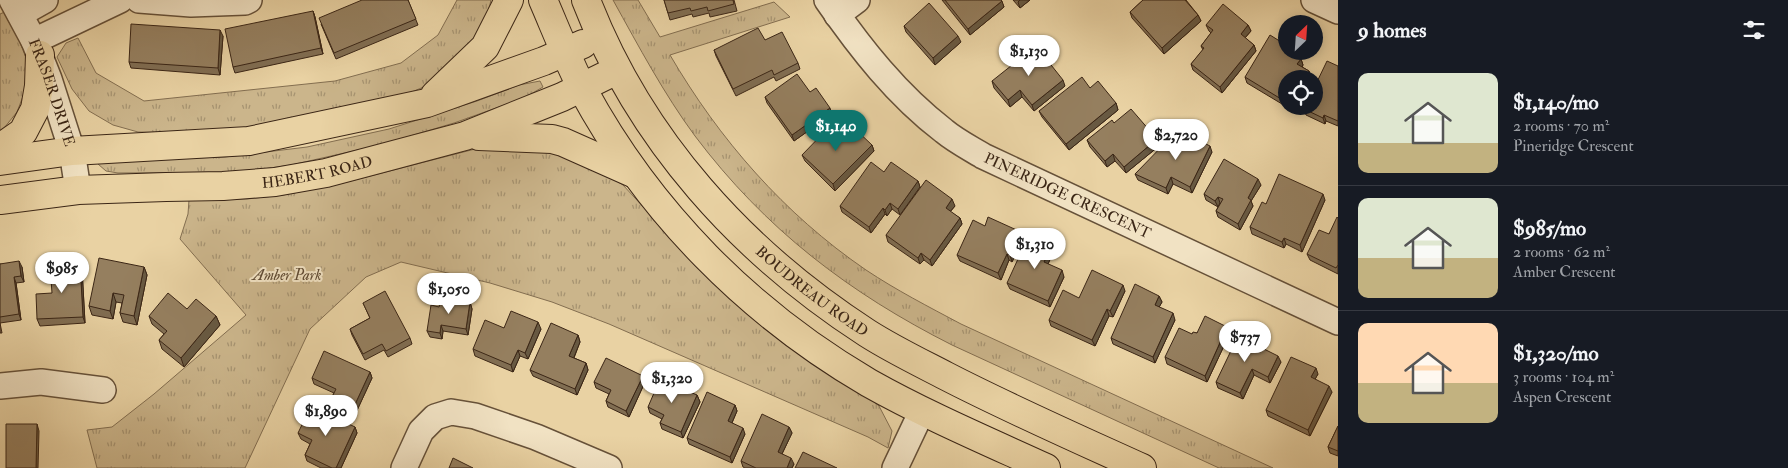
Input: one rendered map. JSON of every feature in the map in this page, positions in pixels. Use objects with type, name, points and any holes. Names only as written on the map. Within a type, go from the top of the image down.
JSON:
[{"type":"main road","points":[[427,103],[485,47],[509,0]]},
{"type":"main road","points":[[543,0],[582,88],[611,138],[636,174],[685,234],[716,267],[753,301],[825,355],[869,382],[922,410],[1046,468]]},
{"type":"main road","name":"BOUDREAU ROAD","points":[[586,0],[600,37],[617,70],[658,137],[713,206],[779,269],[868,333],[899,352],[977,392],[1142,468]]},
{"type":"main road","points":[[0,161],[72,151],[249,140],[427,103],[566,52],[600,37]]},
{"type":"main road","points":[[0,148],[23,132],[35,109],[39,86],[37,48]]},
{"type":"main road","name":"HEBERT ROAD","points":[[0,200],[78,190],[215,187],[275,182],[326,172],[465,136],[562,97],[617,70]]},
{"type":"main road","points":[[465,136],[494,135],[552,139],[636,174]]},
{"type":"street","points":[[16,7],[45,0]]},
{"type":"street","points":[[37,48],[120,0]]},
{"type":"street","points":[[139,0],[191,4],[245,2],[249,0]]},
{"type":"street","name":"PINERIDGE CRESCENT","points":[[857,0],[832,7],[857,44],[907,99],[944,132],[982,156],[1338,322]]},
{"type":"street","points":[[1314,0],[1338,11]]},
{"type":"street","name":"FRASER DRIVE","points":[[16,7],[37,48],[49,79],[72,151],[78,190]]},
{"type":"street","points":[[0,386],[41,382],[103,390]]},
{"type":"street","points":[[895,468],[922,410]]},
{"type":"street","points":[[404,468],[421,431],[435,417],[451,412],[475,416],[536,437],[609,468]]},
{"type":"green space","points":[[457,0],[491,0],[487,17],[477,39],[426,86],[395,99],[271,126],[183,133],[138,132],[113,125],[89,111],[72,89],[57,57],[66,43],[78,38],[96,73],[144,101],[335,81],[401,63],[438,35]]},
{"type":"green space","points":[[613,0],[638,0],[660,37],[774,2],[790,17],[670,55],[689,86],[732,145],[781,200],[808,225],[866,270],[961,324],[1273,468],[1219,468],[952,345],[914,325],[844,281],[780,229],[750,201],[722,170],[673,104]]},
{"type":"green space","points":[[7,11],[19,34],[28,65],[25,91],[17,112],[0,133],[0,14]]},
{"type":"green space","points":[[540,81],[543,87],[524,98],[454,123],[380,145],[291,165],[242,172],[118,173],[106,171],[98,164],[98,161],[225,157],[307,147],[389,129],[477,101],[519,85]]},
{"type":"green space","name":"Amber Park","points":[[479,148],[543,148],[593,166],[623,185],[658,223],[879,406],[892,431],[888,448],[868,437],[609,324],[552,302],[490,283],[401,262],[366,277],[310,329],[245,468],[97,468],[87,430],[112,427],[154,394],[246,315],[180,239],[188,214],[189,200],[247,199],[283,195],[339,184]]},
{"type":"building","points":[[362,0],[408,0],[416,19],[334,53],[319,18]]},
{"type":"building","points":[[664,0],[733,0],[734,4],[708,11],[707,7],[691,11],[690,8],[668,13]]},
{"type":"building","points":[[945,0],[1001,0],[1002,1],[968,29]]},
{"type":"building","points":[[1143,0],[1185,0],[1198,15],[1162,48],[1130,12]]},
{"type":"building","points":[[929,3],[958,36],[933,58],[904,26]]},
{"type":"building","points":[[1223,4],[1248,25],[1241,34],[1254,45],[1220,87],[1191,64],[1204,48],[1201,46],[1213,30],[1206,25]]},
{"type":"building","points":[[313,11],[321,48],[233,67],[225,29]]},
{"type":"building","points":[[131,24],[220,30],[218,68],[129,62]]},
{"type":"building","points":[[758,28],[765,40],[782,32],[798,63],[774,75],[772,70],[733,89],[714,50]]},
{"type":"building","points":[[1270,35],[1278,40],[1278,60],[1300,60],[1297,64],[1307,70],[1278,70],[1278,97],[1245,77]]},
{"type":"building","points":[[1036,46],[1063,80],[1032,105],[1020,90],[1008,100],[992,81]]},
{"type":"building","points":[[1327,61],[1338,66],[1338,121],[1324,115],[1323,118],[1317,115],[1323,115],[1323,70]]},
{"type":"building","points":[[797,74],[810,92],[816,88],[830,108],[792,135],[765,97]]},
{"type":"building","points":[[1082,77],[1090,88],[1098,81],[1116,103],[1066,144],[1039,111]]},
{"type":"building","points":[[1131,109],[1157,139],[1124,167],[1113,154],[1105,161],[1087,140],[1112,120],[1114,123]]},
{"type":"building","points":[[831,125],[841,134],[846,135],[853,127],[872,145],[833,184],[802,155]]},
{"type":"building","points":[[1181,130],[1210,146],[1190,187],[1171,177],[1166,188],[1135,174],[1170,138],[1176,141]]},
{"type":"building","points":[[1224,159],[1258,179],[1248,198],[1251,200],[1238,224],[1216,211],[1223,199],[1218,197],[1215,201],[1204,194]]},
{"type":"building","points":[[871,162],[884,172],[891,162],[918,181],[898,209],[890,203],[885,210],[883,208],[869,227],[840,206]]},
{"type":"building","points":[[1279,174],[1323,194],[1300,245],[1284,238],[1282,242],[1250,227],[1262,202],[1266,204]]},
{"type":"building","points":[[926,180],[952,199],[946,208],[960,218],[930,260],[921,253],[918,258],[886,235]]},
{"type":"building","points":[[988,217],[1021,232],[1010,255],[1007,254],[998,273],[957,255],[973,220],[985,226]]},
{"type":"building","points":[[1337,217],[1338,265],[1336,268],[1307,254],[1319,230],[1329,234]]},
{"type":"building","points":[[1029,235],[1052,245],[1044,262],[1062,270],[1048,301],[1007,283]]},
{"type":"building","points":[[99,258],[144,267],[134,316],[120,313],[124,295],[113,293],[110,311],[89,306]]},
{"type":"building","points":[[19,261],[21,276],[14,277],[19,314],[0,317],[0,264]]},
{"type":"building","points":[[80,263],[83,317],[37,319],[36,294],[52,293],[50,265]]},
{"type":"building","points":[[1092,270],[1123,285],[1110,311],[1107,309],[1092,340],[1049,320],[1063,290],[1079,298]]},
{"type":"building","points":[[1135,284],[1159,296],[1155,305],[1173,313],[1153,357],[1111,338]]},
{"type":"building","points":[[385,291],[410,338],[386,351],[382,344],[363,354],[350,329],[370,318],[363,303]]},
{"type":"building","points":[[168,293],[187,309],[196,299],[216,316],[181,358],[159,340],[167,331],[149,316]]},
{"type":"building","points":[[441,298],[470,302],[466,329],[441,325],[440,333],[427,331],[431,305],[439,307]]},
{"type":"building","points":[[511,311],[538,322],[525,353],[518,350],[511,365],[473,349],[485,320],[504,328]]},
{"type":"building","points":[[1205,316],[1227,327],[1205,376],[1165,357],[1179,328],[1192,334],[1193,332],[1197,333]]},
{"type":"building","points":[[551,323],[578,335],[569,356],[586,363],[575,389],[530,370]]},
{"type":"building","points":[[1240,332],[1262,343],[1260,347],[1278,356],[1268,377],[1252,369],[1240,393],[1216,382]]},
{"type":"building","points":[[324,351],[370,372],[351,413],[329,403],[336,389],[312,378]]},
{"type":"building","points":[[1291,357],[1316,368],[1311,377],[1329,386],[1308,430],[1266,410]]},
{"type":"building","points":[[606,358],[643,376],[626,411],[606,401],[611,390],[594,382]]},
{"type":"building","points":[[660,379],[697,395],[681,432],[660,423],[664,415],[648,407]]},
{"type":"building","points":[[707,392],[735,405],[728,421],[743,428],[730,457],[687,438]]},
{"type":"building","points":[[311,406],[355,427],[336,468],[332,468],[305,455],[312,440],[298,433]]},
{"type":"building","points":[[762,414],[789,427],[778,452],[791,458],[787,468],[756,468],[741,461]]},
{"type":"building","points":[[6,424],[37,424],[36,468],[6,468]]},
{"type":"building","points":[[1338,426],[1338,451],[1328,447]]},
{"type":"building","points":[[803,452],[837,468],[795,468]]},
{"type":"building","points":[[453,458],[473,468],[449,468]]}]
